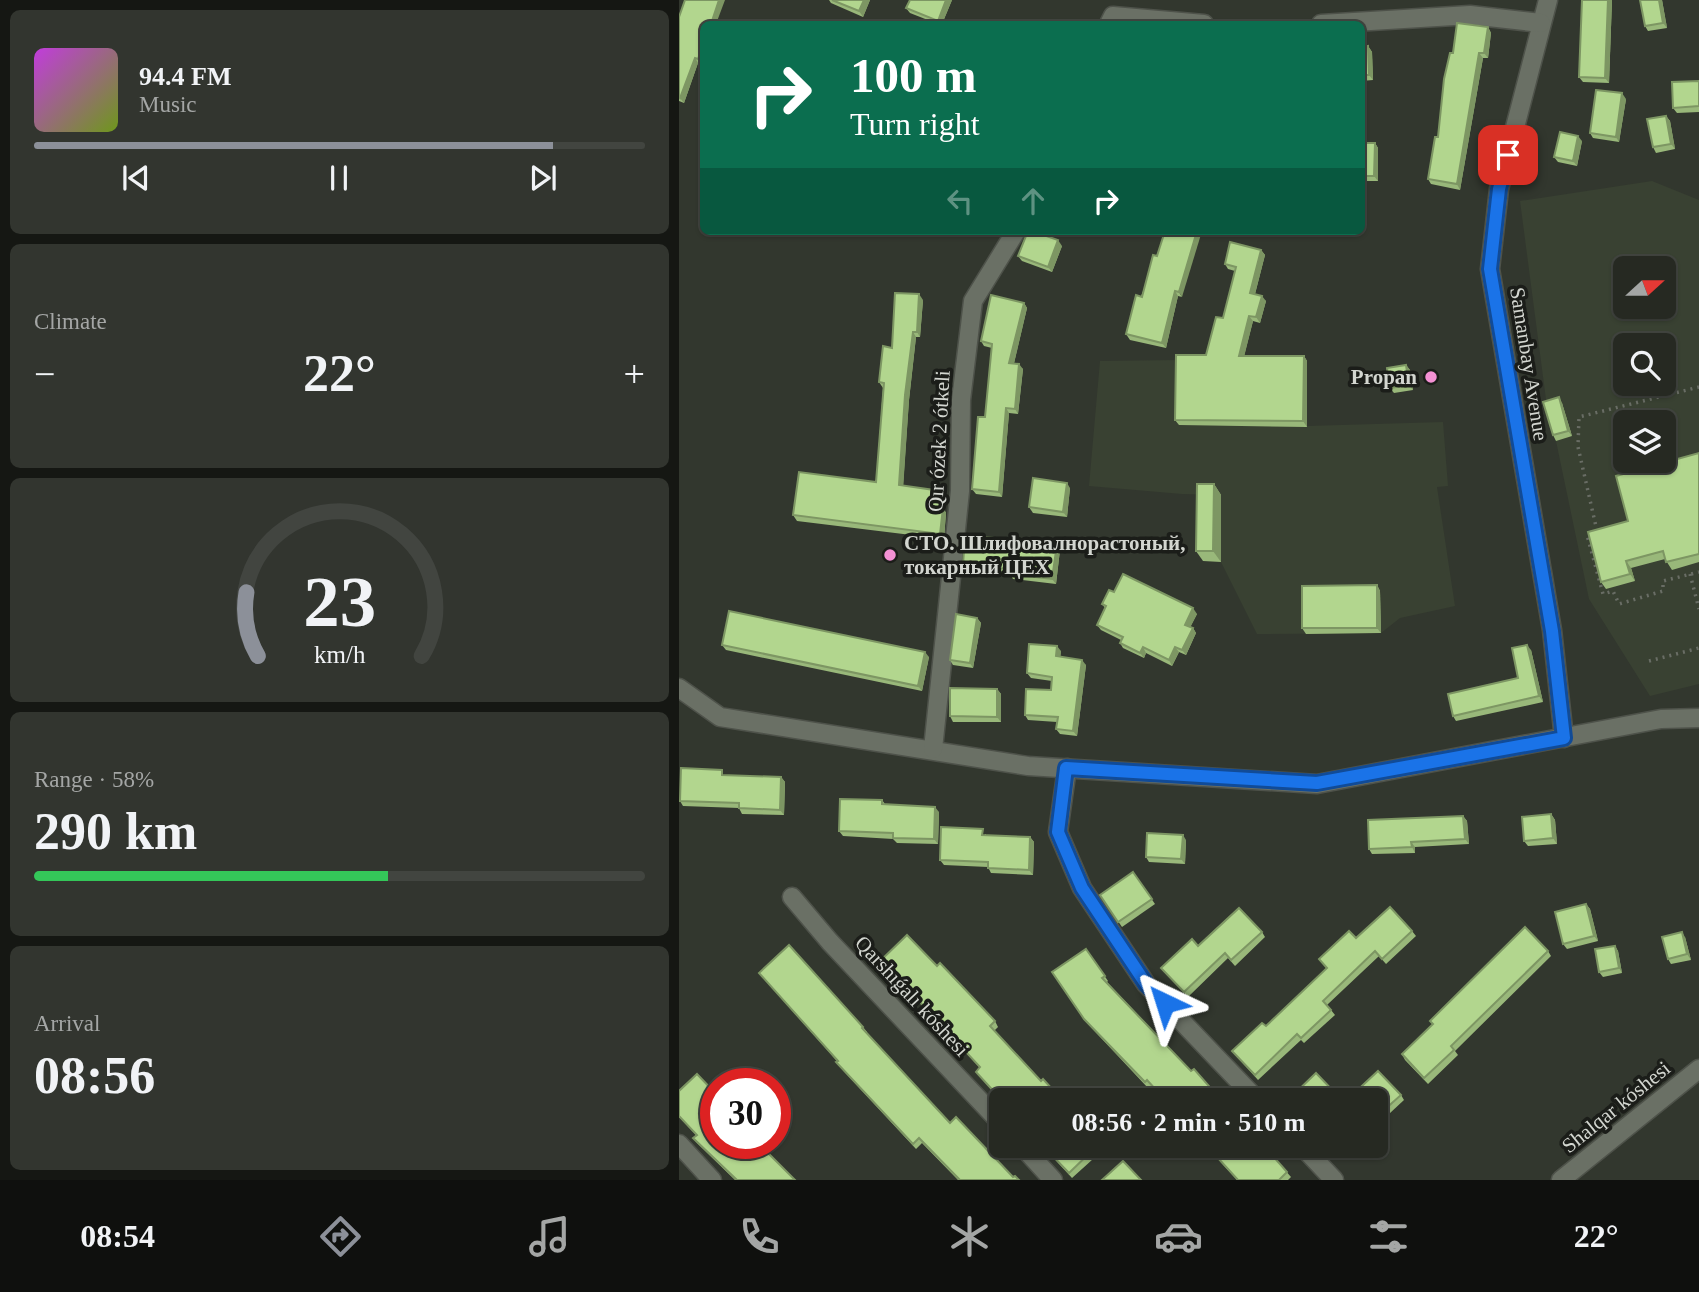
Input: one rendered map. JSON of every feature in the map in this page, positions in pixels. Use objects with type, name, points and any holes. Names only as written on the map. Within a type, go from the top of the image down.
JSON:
[{"type":"street","name":"Samanbay Avenue","points":[[1548,0],[1499,189],[1490,269],[1552,631],[1564,738]]},
{"type":"street","points":[[1365,21],[1470,15],[1541,23]]},
{"type":"street","points":[[1111,20],[1134,21]]},
{"type":"street","name":"Qır ózek 2 ótkeli","points":[[933,749],[960,491],[961,400],[974,301],[1014,235]]},
{"type":"street","points":[[679,688],[720,717],[1028,766],[1317,783],[1661,719],[1699,718]]},
{"type":"street","points":[[1066,768],[1058,832],[1082,888],[1146,984],[1246,1088]]},
{"type":"street","name":"Qarshıǵalı kóshesi","points":[[793,897],[830,943],[989,1110]]},
{"type":"street","name":"Shalqar kóshesi","points":[[1561,1180],[1699,1069]]},
{"type":"street","points":[[679,1144],[712,1180]]},
{"type":"street","points":[[1033,1158],[1053,1180]]},
{"type":"street","points":[[1313,1158],[1334,1180]]},
{"type":"path","points":[[1699,387],[1579,417],[1577,447],[1597,532],[1587,535],[1603,594],[1613,592],[1619,604],[1663,591],[1663,581],[1699,572]]},
{"type":"path","points":[[1690,574],[1699,609]]},
{"type":"path","points":[[1649,661],[1699,648]]},
{"type":"shaded area","points":[[1652,181],[1699,200],[1699,684],[1650,696],[1589,599],[1547,407],[1520,201]]},
{"type":"shaded area","points":[[1100,361],[1307,361],[1307,426],[1443,422],[1448,486],[1437,487],[1455,606],[1400,618],[1381,633],[1257,634],[1221,562],[1221,495],[1089,486]]},
{"type":"building","points":[[685,0],[719,0],[712,21],[700,21],[700,53],[698,59],[695,58],[680,98],[679,97],[679,17]]},
{"type":"building","points":[[832,0],[864,0],[859,11]]},
{"type":"building","points":[[910,0],[946,0],[938,21],[906,8]]},
{"type":"building","points":[[1582,0],[1608,0],[1605,78],[1579,77]]},
{"type":"building","points":[[1640,0],[1659,0],[1663,23],[1645,26]]},
{"type":"building","points":[[1457,23],[1488,27],[1484,53],[1479,53],[1457,184],[1428,179],[1435,137],[1438,137],[1444,79],[1450,53],[1453,53]]},
{"type":"building","points":[[1365,46],[1368,46],[1369,75],[1365,75]]},
{"type":"building","points":[[1699,81],[1699,106],[1673,108],[1672,82]]},
{"type":"building","points":[[1596,90],[1622,93],[1616,137],[1590,133]]},
{"type":"building","points":[[1666,116],[1671,144],[1653,147],[1647,119]]},
{"type":"building","points":[[1560,132],[1578,136],[1573,161],[1554,157]]},
{"type":"building","points":[[1365,143],[1375,143],[1374,176],[1365,176]]},
{"type":"building","points":[[1026,235],[1044,235],[1058,240],[1048,267],[1018,256]]},
{"type":"building","points":[[1164,235],[1196,235],[1179,292],[1175,291],[1162,343],[1126,334],[1136,295],[1142,297],[1153,255],[1157,256]]},
{"type":"building","points":[[1230,242],[1261,250],[1250,293],[1262,296],[1256,317],[1249,316],[1239,356],[1304,356],[1303,421],[1175,420],[1176,355],[1206,355],[1216,317],[1223,318],[1236,267],[1225,264]]},
{"type":"building","points":[[895,293],[919,294],[917,332],[913,332],[905,395],[899,485],[934,490],[943,508],[940,534],[793,515],[799,472],[876,482],[884,383],[879,382],[883,346],[892,348]]},
{"type":"building","points":[[991,295],[1024,303],[1009,363],[1019,364],[1015,409],[1006,408],[999,492],[972,489],[978,417],[985,417],[992,344],[981,341]]},
{"type":"building","points":[[1406,365],[1409,385],[1390,388],[1387,368]]},
{"type":"building","points":[[1559,397],[1568,431],[1553,435],[1543,402]]},
{"type":"building","points":[[1699,453],[1699,554],[1666,562],[1663,551],[1626,561],[1630,574],[1601,582],[1588,532],[1628,521],[1616,476],[1627,473],[1676,473],[1676,459]]},
{"type":"building","points":[[1033,478],[1067,483],[1063,512],[1029,507]]},
{"type":"building","points":[[1197,484],[1214,484],[1213,551],[1196,551]]},
{"type":"building","points":[[965,535],[1057,544],[1052,579],[1010,574],[1010,569],[963,565]]},
{"type":"building","points":[[1123,574],[1193,608],[1185,625],[1193,628],[1182,650],[1175,647],[1169,660],[1143,647],[1140,653],[1120,643],[1123,637],[1097,625],[1106,606],[1102,604],[1109,590],[1114,592]]},
{"type":"building","points":[[1377,585],[1377,628],[1302,628],[1302,586]]},
{"type":"building","points":[[729,611],[925,652],[918,686],[722,645]]},
{"type":"building","points":[[956,614],[977,618],[970,663],[950,660]]},
{"type":"building","points":[[1029,644],[1057,646],[1056,656],[1082,660],[1073,731],[1056,729],[1058,717],[1025,715],[1026,689],[1051,690],[1052,677],[1027,673]]},
{"type":"building","points":[[1527,645],[1539,696],[1453,716],[1448,694],[1518,678],[1512,648]]},
{"type":"building","points":[[950,688],[997,689],[997,717],[950,716]]},
{"type":"building","points":[[681,768],[722,770],[722,775],[781,777],[780,810],[739,808],[739,803],[680,801]]},
{"type":"building","points":[[840,799],[882,800],[882,804],[935,807],[934,839],[893,838],[893,833],[839,831]]},
{"type":"building","points":[[1551,814],[1553,838],[1524,841],[1522,817]]},
{"type":"building","points":[[1463,816],[1465,839],[1411,842],[1412,847],[1369,849],[1368,820]]},
{"type":"building","points":[[941,827],[983,829],[982,835],[1030,837],[1029,870],[988,868],[988,862],[940,860]]},
{"type":"building","points":[[1147,833],[1183,835],[1181,859],[1146,857]]},
{"type":"building","points":[[1133,872],[1152,899],[1118,922],[1100,895]]},
{"type":"building","points":[[1586,904],[1594,936],[1563,944],[1555,912]]},
{"type":"building","points":[[1390,907],[1412,931],[1382,959],[1375,951],[1323,1001],[1331,1010],[1301,1038],[1297,1034],[1255,1075],[1232,1051],[1262,1023],[1266,1026],[1327,968],[1319,959],[1349,931],[1356,938]]},
{"type":"building","points":[[1239,908],[1262,932],[1231,960],[1225,953],[1184,992],[1161,968],[1192,939],[1198,946]]},
{"type":"building","points":[[1525,927],[1548,951],[1451,1046],[1454,1050],[1424,1078],[1402,1054],[1433,1024],[1430,1021]]},
{"type":"building","points":[[1682,932],[1687,954],[1668,959],[1662,937]]},
{"type":"building","points":[[907,935],[937,966],[940,963],[995,1021],[990,1026],[1041,1081],[1043,1079],[1051,1088],[991,1088],[976,1072],[980,1067],[903,984],[899,987],[877,964]]},
{"type":"building","points":[[789,945],[950,1123],[956,1117],[989,1152],[989,1158],[995,1158],[1019,1180],[960,1180],[919,1138],[913,1144],[836,1062],[838,1061],[759,973]]},
{"type":"building","points":[[1615,946],[1619,968],[1599,972],[1595,949]]},
{"type":"building","points":[[1086,949],[1105,976],[1102,978],[1211,1088],[1154,1088],[1147,1080],[1145,1082],[1084,1019],[1052,972]]},
{"type":"building","points":[[1378,1071],[1401,1095],[1388,1106],[1388,1088],[1360,1088]]},
{"type":"building","points":[[1316,1073],[1330,1088],[1300,1088]]},
{"type":"building","points":[[697,1074],[700,1077],[700,1145],[693,1138],[697,1135],[679,1116],[679,1091]]},
{"type":"building","points":[[1055,1158],[1085,1158],[1069,1173]]},
{"type":"building","points":[[1218,1158],[1275,1158],[1287,1172],[1279,1180],[1238,1180]]},
{"type":"building","points":[[715,1159],[774,1159],[795,1180],[737,1180]]},
{"type":"building","points":[[1123,1161],[1141,1180],[1102,1180]]},
{"type":"place","name":"Propan","points":[[1431,377]]},
{"type":"place","name":"СТО. Шлифовалнорастоный, токарный ЦЕХ","points":[[890,555]]},
{"type":"route","points":[[1165,1003],[1146,984],[1082,888],[1058,832],[1066,768],[1317,783],[1564,738],[1552,631],[1490,269],[1499,189],[1508,155]]}]
